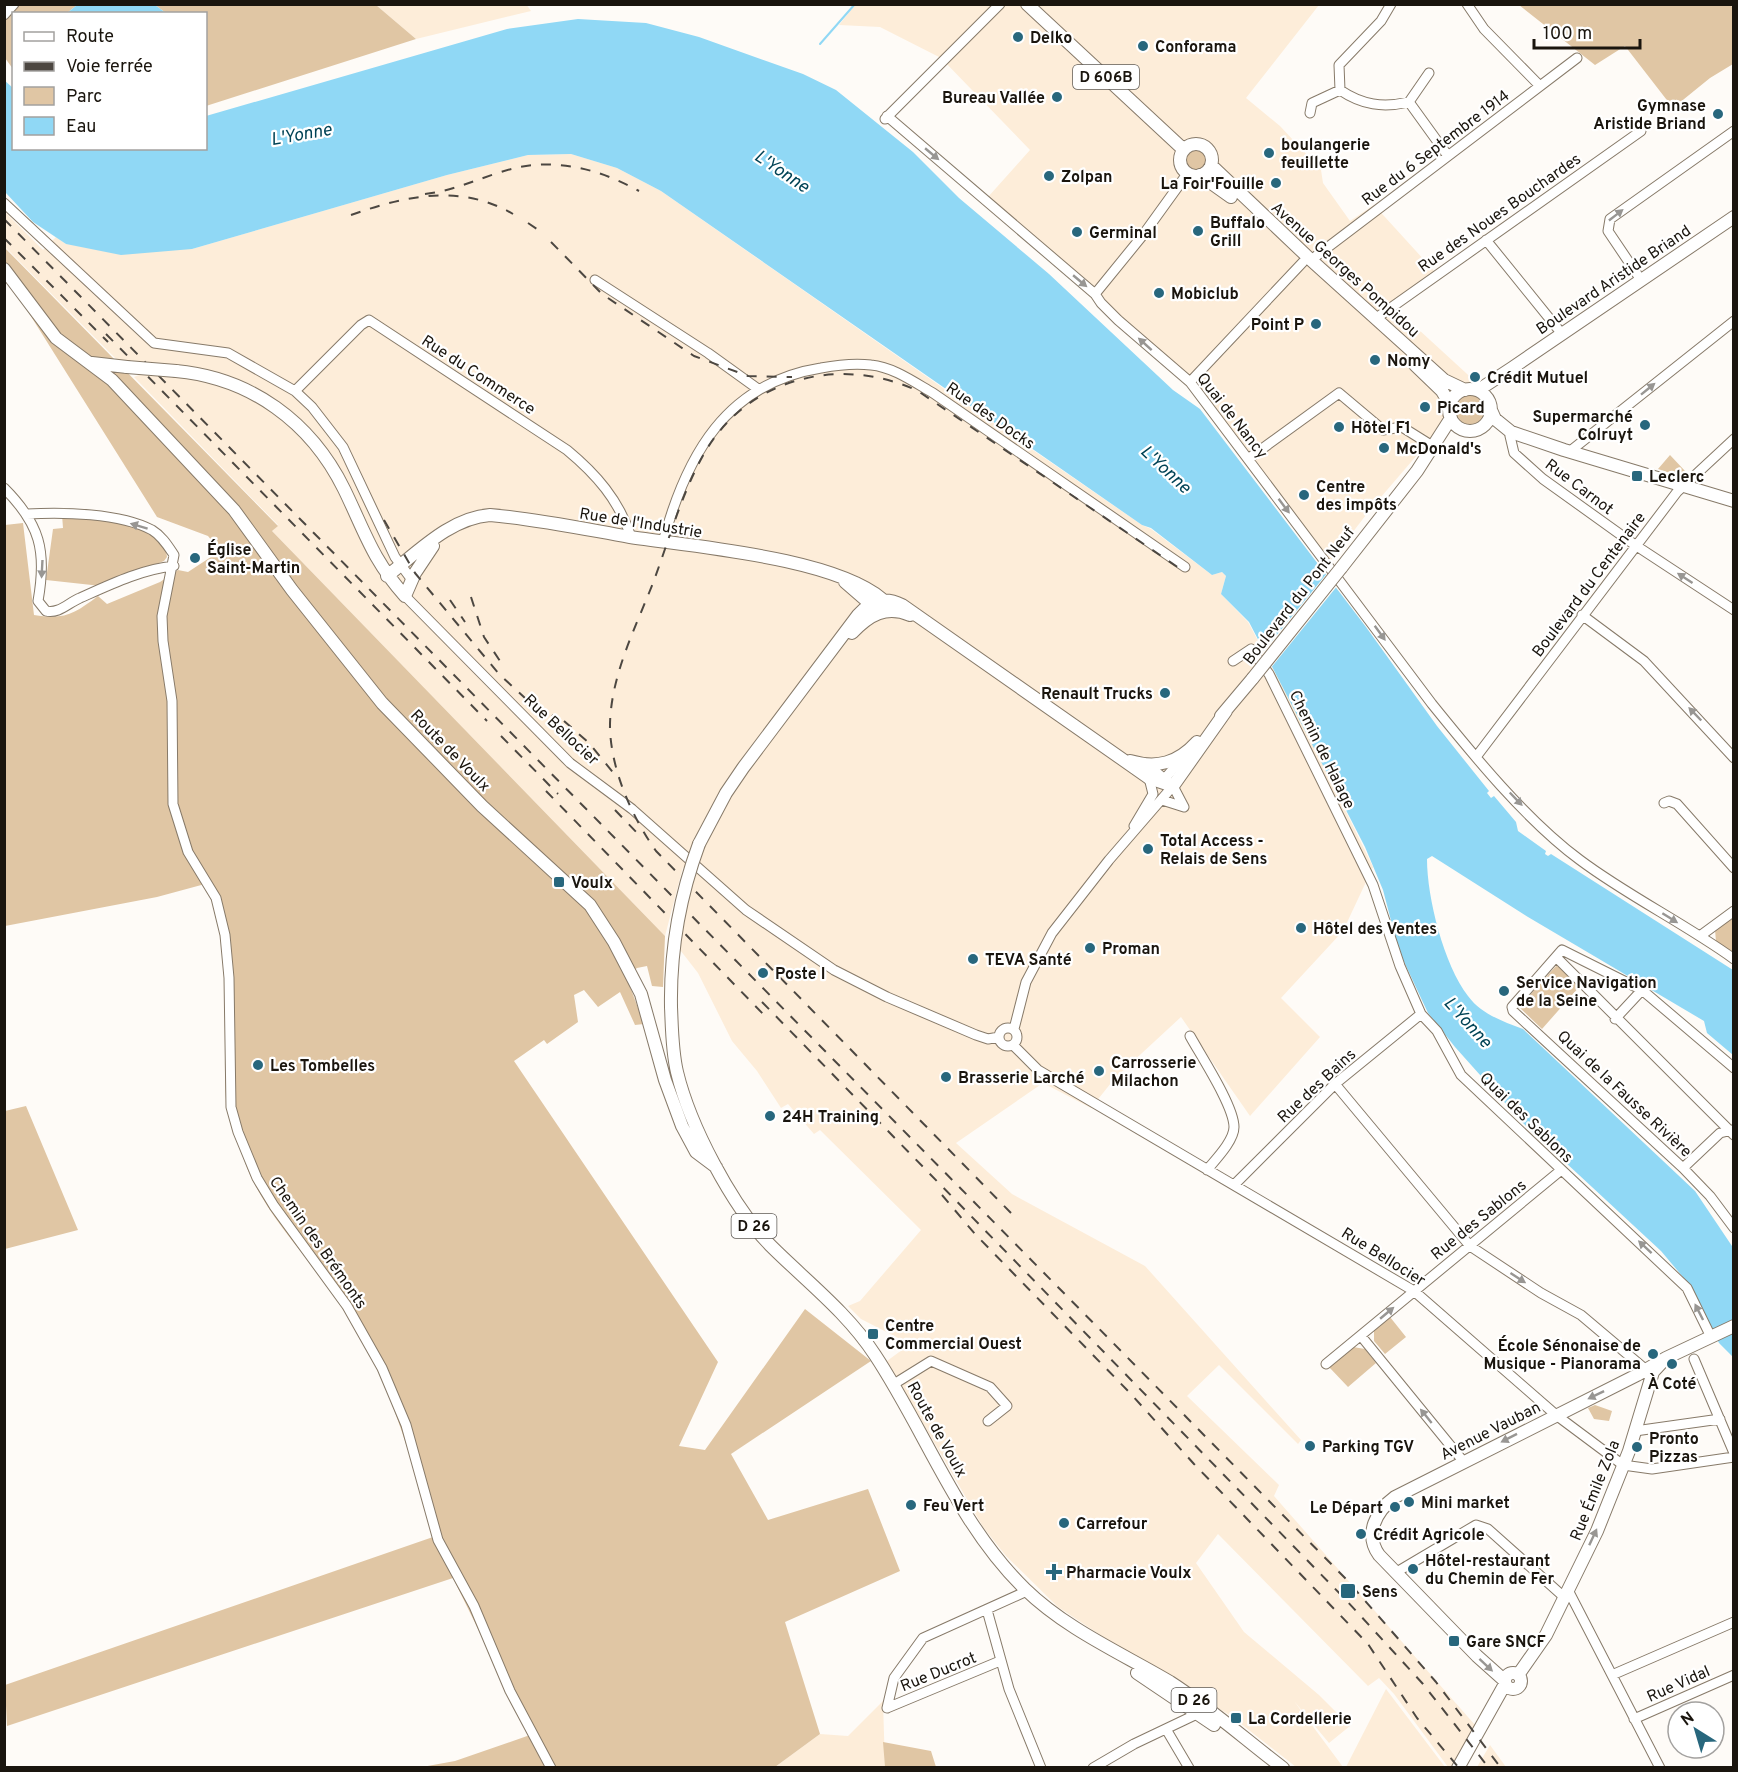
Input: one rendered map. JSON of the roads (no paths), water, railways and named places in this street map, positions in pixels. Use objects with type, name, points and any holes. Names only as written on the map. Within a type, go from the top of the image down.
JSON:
[{"type":"main road","name":"D 606B","points":[[1027,4],[1184,150]]},
{"type":"main road","points":[[1194,145],[1206,148],[1210,154],[1211,165],[1200,175],[1187,174],[1180,164],[1184,150],[1194,145]]},
{"type":"main road","name":"Avenue Georges Pompidou","points":[[1211,165],[1417,366],[1450,404]]},
{"type":"main road","name":"Avenue Georges Pompidou","points":[[1200,175],[1222,189],[1444,380],[1470,390]]},
{"type":"main road","name":"Boulevard Aristide Briand","points":[[1470,390],[1483,387],[1512,368],[1734,217]]},
{"type":"main road","name":"D 26","points":[[4,269],[56,338],[90,362],[114,383]]},
{"type":"main road","name":"Rue Bellocier","points":[[90,362],[132,369],[198,373],[240,386],[284,412],[314,440],[336,473],[375,559],[405,596]]},
{"type":"main road","points":[[1479,429],[1488,421],[1496,387],[1512,368]]},
{"type":"main road","points":[[114,383],[132,369]]},
{"type":"main road","name":"Route de Voulx","points":[[114,383],[234,510],[292,590],[382,703],[482,806],[576,890],[594,910],[614,942],[641,994],[665,1080],[682,1126],[696,1152],[716,1167],[748,1219],[769,1244],[840,1311],[869,1347],[894,1384],[976,1531],[994,1556],[1027,1591],[1197,1714],[1275,1767]]},
{"type":"main road","points":[[1418,471],[1451,418],[1450,404],[1455,396],[1470,390],[1490,405],[1495,419],[1511,432],[1567,451]]},
{"type":"main road","points":[[1451,418],[1461,429]]},
{"type":"main road","points":[[1418,471],[1461,429],[1479,429],[1567,451],[1734,501]]},
{"type":"main road","name":"Boulevard du Pont Neuf","points":[[1159,778],[1170,763],[1188,752],[1226,711],[1418,471]]},
{"type":"main road","name":"Rue de l'Industrie","points":[[387,576],[461,521],[489,515],[788,562],[854,581],[876,602]]},
{"type":"main road","points":[[405,596],[412,580],[441,535]]},
{"type":"main road","points":[[839,578],[855,591],[876,602],[902,605],[1121,759],[1159,778]]},
{"type":"main road","points":[[855,591],[858,615]]},
{"type":"main road","points":[[807,686],[876,602]]},
{"type":"main road","points":[[716,1167],[682,1089],[674,1055],[670,1007],[673,937],[686,879],[699,844],[726,793],[858,615],[876,602]]},
{"type":"main road","name":"Boulevard du Pont Neuf","points":[[1159,778],[1226,711]]},
{"type":"main road","name":"Rue Émile Zola","points":[[1507,1684],[1520,1684],[1518,1675],[1546,1635],[1597,1531],[1635,1431],[1648,1383],[1656,1368],[1666,1358],[1734,1326]]},
{"type":"main road","name":"Avenue Vauban","points":[[1395,1574],[1375,1550],[1372,1530],[1376,1517],[1390,1501],[1463,1461],[1666,1358]]},
{"type":"main road","points":[[1641,1372],[1648,1383]]},
{"type":"main road","points":[[1395,1574],[1507,1684]]},
{"type":"main road","name":"Route de Voulx","points":[[1098,1642],[1184,1692],[1283,1767]]},
{"type":"main road","points":[[1467,1767],[1487,1731],[1507,1684]]},
{"type":"main road","points":[[1458,1767],[1507,1684]]},
{"type":"street","points":[[4,15],[14,4]]},
{"type":"street","name":"Quai de Nancy","points":[[1000,4],[886,118],[1095,294],[1118,320],[1190,382],[1432,704],[1476,757],[1533,816],[1580,860],[1734,959]]},
{"type":"street","points":[[1340,90],[1339,65],[1381,21],[1391,4]]},
{"type":"street","points":[[1467,4],[1484,29],[1540,86]]},
{"type":"street","name":"Rue du 6 Septembre 1914","points":[[1190,382],[1307,261],[1577,57]]},
{"type":"street","points":[[1340,90],[1365,103],[1381,106],[1409,102],[1429,73]]},
{"type":"street","points":[[1310,113],[1312,103],[1340,90]]},
{"type":"street","points":[[1409,102],[1448,156]]},
{"type":"street","name":"Rue des Noues Bouchardes","points":[[1375,319],[1641,130]]},
{"type":"street","points":[[1641,279],[1608,231],[1607,224],[1734,131]]},
{"type":"street","points":[[1095,294],[1143,235],[1187,174]]},
{"type":"street","points":[[4,203],[153,343],[228,353],[295,391],[312,407],[343,447],[401,566],[412,580]]},
{"type":"street","points":[[1486,240],[1562,334]]},
{"type":"street","points":[[595,280],[722,362],[758,389]]},
{"type":"street","name":"Rue du Commerce","points":[[295,391],[369,320],[567,450],[588,467],[620,510],[631,537]]},
{"type":"street","points":[[1567,451],[1734,321]]},
{"type":"street","name":"Rue des Docks","points":[[663,542],[689,470],[701,446],[723,418],[758,389],[802,372],[833,366],[872,364],[896,372],[933,393],[1185,567]]},
{"type":"street","points":[[1248,459],[1339,393],[1383,430],[1398,426],[1434,447]]},
{"type":"street","name":"Rue Carnot","points":[[1510,436],[1514,453],[1552,486],[1635,546],[1734,609]]},
{"type":"street","name":"Boulevard du Centenaire","points":[[1476,757],[1683,485],[1734,439]]},
{"type":"street","points":[[4,488],[27,514],[41,544],[43,567],[38,601],[46,611],[58,610],[76,599],[140,574],[174,566],[174,555],[163,539],[152,530],[70,512],[27,514]]},
{"type":"street","name":"Chemin des Brémonts","points":[[174,566],[165,593],[162,616],[163,641],[172,701],[173,804],[188,852],[216,898],[225,935],[229,978],[231,1107],[238,1132],[257,1178],[274,1206],[347,1306],[382,1368],[406,1425],[438,1540],[474,1606],[510,1691],[551,1767]]},
{"type":"street","name":"Rue Bellocier","points":[[405,596],[570,763],[632,809],[761,921],[834,970],[858,983],[976,1035],[988,1038],[999,1037]]},
{"type":"street","points":[[1582,615],[1644,661],[1734,758]]},
{"type":"street","name":"Chemin de Halage","points":[[1233,661],[1251,649],[1269,674],[1373,885]]},
{"type":"street","name":"Boulevard du Pont Neuf","points":[[1132,831],[1153,794],[1159,778],[1188,752]]},
{"type":"street","points":[[1159,778],[1184,807],[1162,800]]},
{"type":"street","name":"Boulevard du Pont Neuf","points":[[1014,1029],[1026,982],[1052,933],[1132,831],[1162,800],[1159,778]]},
{"type":"street","points":[[1665,803],[1669,801],[1677,804],[1734,867]]},
{"type":"street","name":"Quai des Sablons","points":[[1373,885],[1400,966],[1421,1014],[1437,1031],[1461,1075],[1560,1171],[1687,1288],[1713,1336]]},
{"type":"street","points":[[1700,936],[1734,911]]},
{"type":"street","points":[[1732,1131],[1615,1019],[1557,958],[1562,950],[1642,990],[1734,1068]]},
{"type":"street","name":"Quai de la Fausse Rivière","points":[[1557,958],[1512,1007],[1513,1011],[1683,1168],[1710,1196],[1734,1228]]},
{"type":"street","points":[[1615,1019],[1642,990]]},
{"type":"street","name":"Rue des Bains","points":[[1235,1184],[1335,1084],[1421,1014]]},
{"type":"street","points":[[1004,1029],[1014,1029],[1018,1037],[1013,1045],[1004,1045],[999,1037],[1004,1029]]},
{"type":"street","points":[[1190,1036],[1222,1094],[1234,1127],[1232,1136],[1208,1170]]},
{"type":"street","name":"Rue Bellocier","points":[[1013,1045],[1038,1070],[1414,1291],[1556,1415],[1623,1465],[1652,1469],[1734,1455]]},
{"type":"street","points":[[1335,1084],[1470,1246],[1541,1293],[1581,1315],[1641,1372]]},
{"type":"street","points":[[1683,1168],[1720,1133],[1732,1131]]},
{"type":"street","name":"Rue des Sablons","points":[[1326,1364],[1560,1171]]},
{"type":"street","points":[[1361,1336],[1463,1461]]},
{"type":"street","points":[[1694,1359],[1734,1455]]},
{"type":"street","points":[[894,1384],[931,1362],[990,1387],[1007,1406],[988,1421]]},
{"type":"street","points":[[1635,1431],[1720,1419]]},
{"type":"street","points":[[1395,1574],[1476,1525],[1488,1529],[1566,1594],[1660,1767]]},
{"type":"street","points":[[987,1610],[1027,1591]]},
{"type":"street","name":"Rue Ducrot","points":[[1000,1661],[886,1708],[894,1677],[923,1638],[987,1610],[1000,1661],[1019,1717],[1041,1767]]},
{"type":"street","points":[[1612,1676],[1734,1622]]},
{"type":"street","name":"Rue Vidal","points":[[1634,1719],[1734,1675]]},
{"type":"street","points":[[1093,1767],[1197,1714]]},
{"type":"street","points":[[1166,1729],[1189,1767]]},
{"type":"water","points":[[77,5],[155,5],[165,12],[68,12]]},
{"type":"water","name":"L'Yonne","points":[[578,19],[646,23],[699,37],[803,74],[836,90],[913,152],[959,198],[1049,274],[1173,390],[1200,409],[1366,627],[1437,726],[1489,791],[1487,793],[1491,798],[1494,796],[1516,822],[1518,831],[1546,851],[1545,854],[1548,856],[1551,854],[1733,970],[1733,1055],[1707,1033],[1704,1021],[1528,917],[1432,856],[1427,859],[1430,892],[1444,949],[1459,983],[1468,996],[1479,1008],[1523,1029],[1695,1191],[1734,1249],[1733,1357],[1719,1343],[1688,1283],[1661,1251],[1523,1123],[1428,1013],[1399,951],[1383,890],[1365,847],[1249,622],[1221,594],[1226,576],[1222,572],[1212,575],[1151,528],[1142,525],[661,191],[617,168],[571,154],[528,155],[447,175],[192,249],[121,255],[66,244],[33,222],[5,192],[4,80],[12,87],[12,150],[207,150],[207,116],[507,29]]},
{"type":"waterway","points":[[820,44],[855,4]]},
{"type":"railway","points":[[425,194],[454,188],[519,167],[536,165],[589,170],[639,191]]},
{"type":"railway","points":[[351,215],[392,202],[432,196],[473,198],[493,204],[513,214]]},
{"type":"railway","points":[[4,219],[1346,1579],[1436,1682],[1501,1768]]},
{"type":"railway","points":[[528,223],[540,231]]},
{"type":"railway","points":[[4,238],[108,342]]},
{"type":"railway","points":[[551,242],[602,294],[694,356],[748,376],[792,377]]},
{"type":"railway","points":[[106,334],[487,721]]},
{"type":"railway","points":[[1011,1213],[656,851],[631,809],[615,762],[610,730],[618,673],[683,500],[705,452],[724,426],[746,406],[771,390],[799,380],[828,375],[858,375],[889,380],[918,391],[1182,570]]},
{"type":"railway","points":[[384,520],[415,573],[499,674],[525,698],[569,726]]},
{"type":"railway","points":[[471,597],[484,637],[504,667]]},
{"type":"railway","points":[[450,600],[465,622]]},
{"type":"railway","points":[[564,721],[589,743],[615,775]]},
{"type":"railway","points":[[501,736],[558,794]]},
{"type":"railway","points":[[546,791],[766,1017]]},
{"type":"railway","points":[[615,810],[642,838]]},
{"type":"railway","points":[[762,1002],[1346,1600],[1423,1684],[1489,1768]]},
{"type":"railway","points":[[942,1195],[975,1234],[1131,1394],[1194,1464],[1368,1644],[1417,1718],[1459,1768]]},
{"type":"place","name":"Delko","points":[[1018,37]]},
{"type":"place","name":"Conforama","points":[[1143,46]]},
{"type":"place","name":"Bureau Vallée","points":[[1057,97]]},
{"type":"place","name":"Gymnase Aristide Briand","points":[[1718,114]]},
{"type":"place","name":"boulangerie feuillette","points":[[1269,153]]},
{"type":"place","name":"Zolpan","points":[[1049,176]]},
{"type":"place","name":"La Foir'Fouille","points":[[1276,183]]},
{"type":"place","name":"Buffalo Grill","points":[[1198,231]]},
{"type":"place","name":"Germinal","points":[[1077,232]]},
{"type":"place","name":"Mobiclub","points":[[1159,293]]},
{"type":"place","name":"Point P","points":[[1316,324]]},
{"type":"place","name":"Nomy","points":[[1375,360]]},
{"type":"place","name":"Crédit Mutuel","points":[[1475,377]]},
{"type":"place","name":"Picard","points":[[1425,407]]},
{"type":"place","name":"Supermarché Colruyt","points":[[1645,425]]},
{"type":"place","name":"Hôtel F1","points":[[1339,427]]},
{"type":"place","name":"McDonald's","points":[[1384,448]]},
{"type":"place","name":"Leclerc","points":[[1637,476]]},
{"type":"place","name":"Centre des impôts","points":[[1304,495]]},
{"type":"place","name":"Église Saint-Martin","points":[[195,558]]},
{"type":"place","name":"Renault Trucks","points":[[1165,693]]},
{"type":"place","name":"Total Access - Relais de Sens","points":[[1148,849]]},
{"type":"place","name":"Voulx","points":[[559,882]]},
{"type":"place","name":"Hôtel des Ventes","points":[[1301,928]]},
{"type":"place","name":"Proman","points":[[1090,948]]},
{"type":"place","name":"TEVA Santé","points":[[973,959]]},
{"type":"place","name":"Poste I","points":[[763,973]]},
{"type":"place","name":"Service Navigation de la Seine","points":[[1504,991]]},
{"type":"place","name":"Les Tombelles","points":[[258,1065]]},
{"type":"place","name":"Carrosserie Milachon","points":[[1099,1071]]},
{"type":"place","name":"Brasserie Larché","points":[[946,1077]]},
{"type":"place","name":"24H Training","points":[[770,1116]]},
{"type":"place","name":"Centre Commercial Ouest","points":[[873,1334]]},
{"type":"place","name":"École Sénonaise de Musique - Pianorama","points":[[1653,1354]]},
{"type":"place","name":"À Coté","points":[[1672,1364]]},
{"type":"place","name":"Parking TGV","points":[[1310,1446]]},
{"type":"place","name":"Pronto Pizzas","points":[[1637,1447]]},
{"type":"place","name":"Mini market","points":[[1409,1502]]},
{"type":"place","name":"Feu Vert","points":[[911,1505]]},
{"type":"place","name":"Le Départ","points":[[1395,1507]]},
{"type":"place","name":"Carrefour","points":[[1064,1523]]},
{"type":"place","name":"Crédit Agricole","points":[[1361,1534]]},
{"type":"place","name":"Hôtel-restaurant du Chemin de Fer","points":[[1413,1569]]},
{"type":"place","name":"Pharmacie Voulx","points":[[1054,1572]]},
{"type":"place","name":"Sens","points":[[1348,1591]]},
{"type":"place","name":"Gare SNCF","points":[[1454,1641]]},
{"type":"place","name":"La Cordellerie","points":[[1236,1718]]}]
